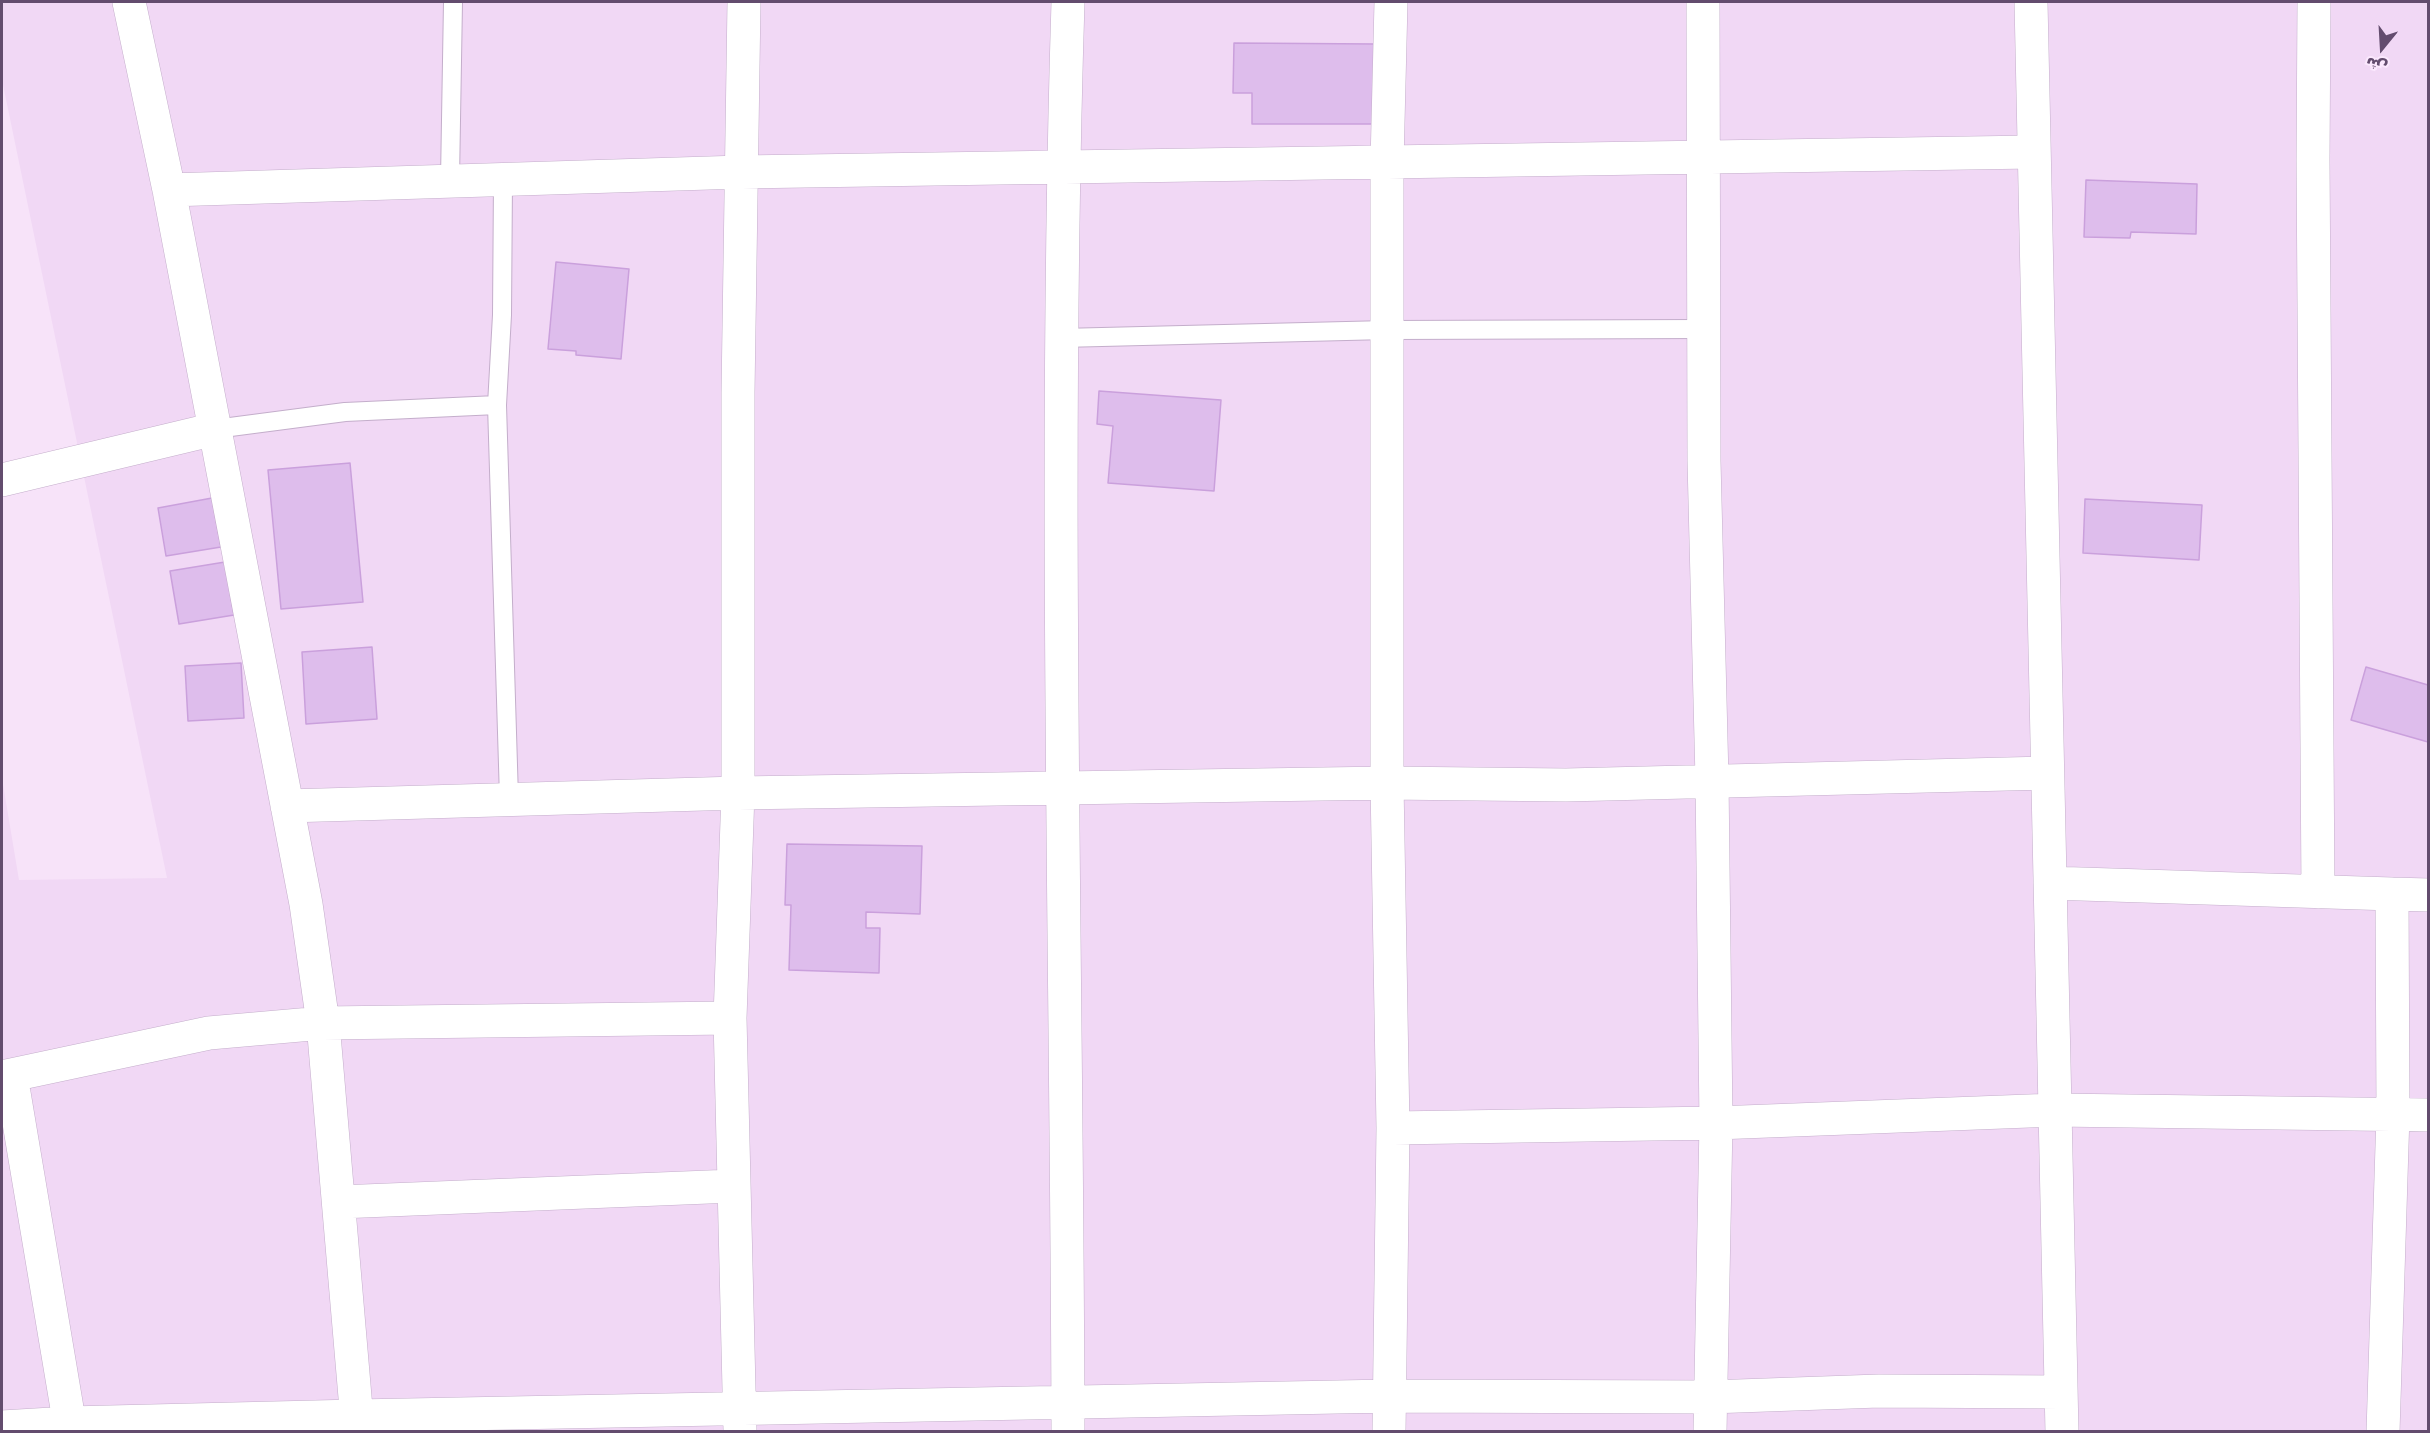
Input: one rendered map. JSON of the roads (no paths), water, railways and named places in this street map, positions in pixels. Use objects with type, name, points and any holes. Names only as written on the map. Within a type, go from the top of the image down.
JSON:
[{"type":"street","points":[[129,2],[170,190],[306,904],[323,1023],[357,1424]]},
{"type":"street","points":[[740,1420],[730,1018],[738,793],[738,392],[744,2]]},
{"type":"street","points":[[1068,2],[1061,338],[1061,788],[1068,1417]]},
{"type":"street","points":[[1389,1431],[1393,1128],[1387,783],[1387,164],[1391,2]]},
{"type":"street","points":[[1703,2],[1704,461],[1712,779],[1716,1123],[1710,1431]]},
{"type":"street","points":[[2031,2],[2061,1431]]},
{"type":"street","points":[[2314,2],[2318,892]]},
{"type":"street","points":[[170,190],[450,179],[503,180],[741,172],[1387,164],[1702,156],[2033,152]]},
{"type":"street","points":[[2,480],[215,429]]},
{"type":"street","points":[[287,806],[738,793],[1387,783],[1566,784],[2047,773]]},
{"type":"street","points":[[2050,883],[2428,895]]},
{"type":"street","points":[[2383,1431],[2393,1114],[2392,894]]},
{"type":"street","points":[[70,1427],[6,1076],[209,1033],[323,1023],[730,1018]]},
{"type":"street","points":[[1393,1128],[1716,1123],[2055,1110],[2428,1115]]},
{"type":"street","points":[[339,1202],[733,1186]]},
{"type":"street","points":[[2,1427],[1068,1417],[1389,1396],[1710,1396],[1879,1391],[2061,1392]]},
{"type":"lane","points":[[450,179],[453,2]]},
{"type":"lane","points":[[503,180],[502,315],[497,405],[509,798]]},
{"type":"lane","points":[[1061,338],[1387,330],[1704,329]]},
{"type":"lane","points":[[215,429],[345,412],[497,405]]}]
